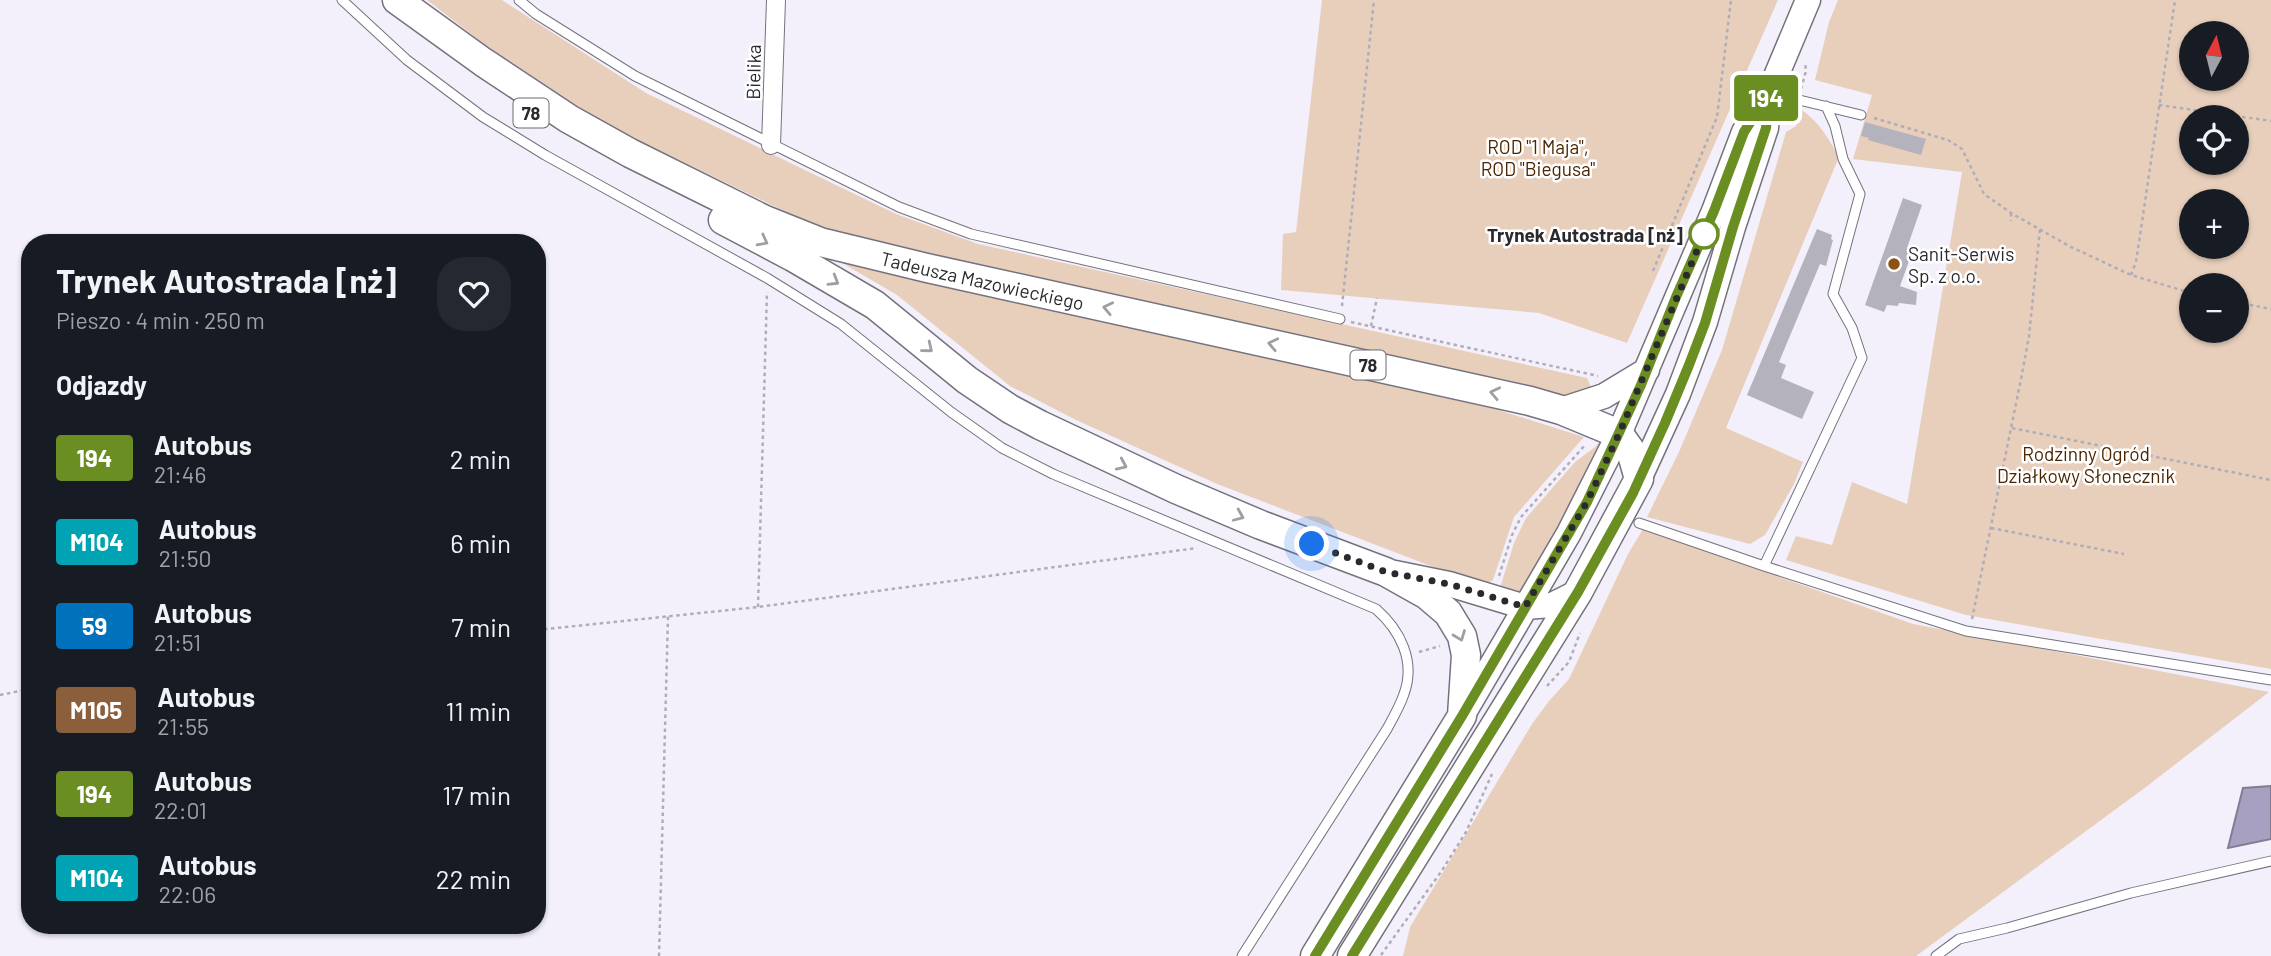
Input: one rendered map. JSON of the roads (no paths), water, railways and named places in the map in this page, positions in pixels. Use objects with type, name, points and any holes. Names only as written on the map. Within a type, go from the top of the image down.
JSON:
[{"type":"main road","name":"78","points":[[389,0],[454,62],[493,90],[638,175],[793,257],[875,305],[967,380],[1010,409],[1176,489],[1261,525],[1386,572],[1414,586],[1439,604],[1459,629],[1464,646],[1466,664],[1462,716],[1315,956]]},
{"type":"main road","name":"Tadeusza Mazowieckiego","points":[[397,0],[569,119],[630,153],[765,220],[820,242],[916,266],[1517,398],[1561,410],[1606,435]]},
{"type":"main road","points":[[1462,716],[1587,502],[1606,435],[1647,370],[1744,132],[1769,93],[1808,0]]},
{"type":"main road","points":[[1352,956],[1578,592],[1639,479],[1678,394],[1705,323],[1766,128],[1769,93]]},
{"type":"main road","points":[[1561,410],[1604,396],[1647,370]]},
{"type":"main road","points":[[1606,435],[1631,451],[1639,479]]},
{"type":"main road","points":[[1386,572],[1449,584],[1525,607],[1552,606],[1578,592]]},
{"type":"street","name":"Bielika","points":[[771,145],[776,0]]},
{"type":"lane","points":[[342,0],[407,60],[483,117],[545,155],[767,278],[841,324],[951,412],[1002,448],[1053,474],[1376,609],[1390,621],[1401,637],[1407,654],[1408,675],[1405,692],[1387,729],[1242,956]]},
{"type":"lane","points":[[519,0],[536,14],[635,76],[899,207],[971,234],[1340,319]]},
{"type":"lane","points":[[1769,93],[1861,115]]},
{"type":"lane","points":[[1764,566],[1862,358],[1852,328],[1833,294],[1860,194],[1843,159],[1835,126],[1826,106]]},
{"type":"lane","points":[[1639,523],[1764,566],[1970,631],[2271,680]]},
{"type":"lane","points":[[1936,956],[1959,939],[2131,893],[2271,861]]},
{"type":"place","name":"Trynek Autostrada [nż]","points":[[1704,234]]},
{"type":"place","name":"Sanit-Serwis Sp. z o.o.","points":[[1894,264]]},
{"type":"park label","name":"ROD \"1 Maja\", ROD \"Biegusa\"","points":[[1538,157]]},
{"type":"park label","name":"Rodzinny Ogród Działkowy Słonecznik","points":[[2086,464]]}]
